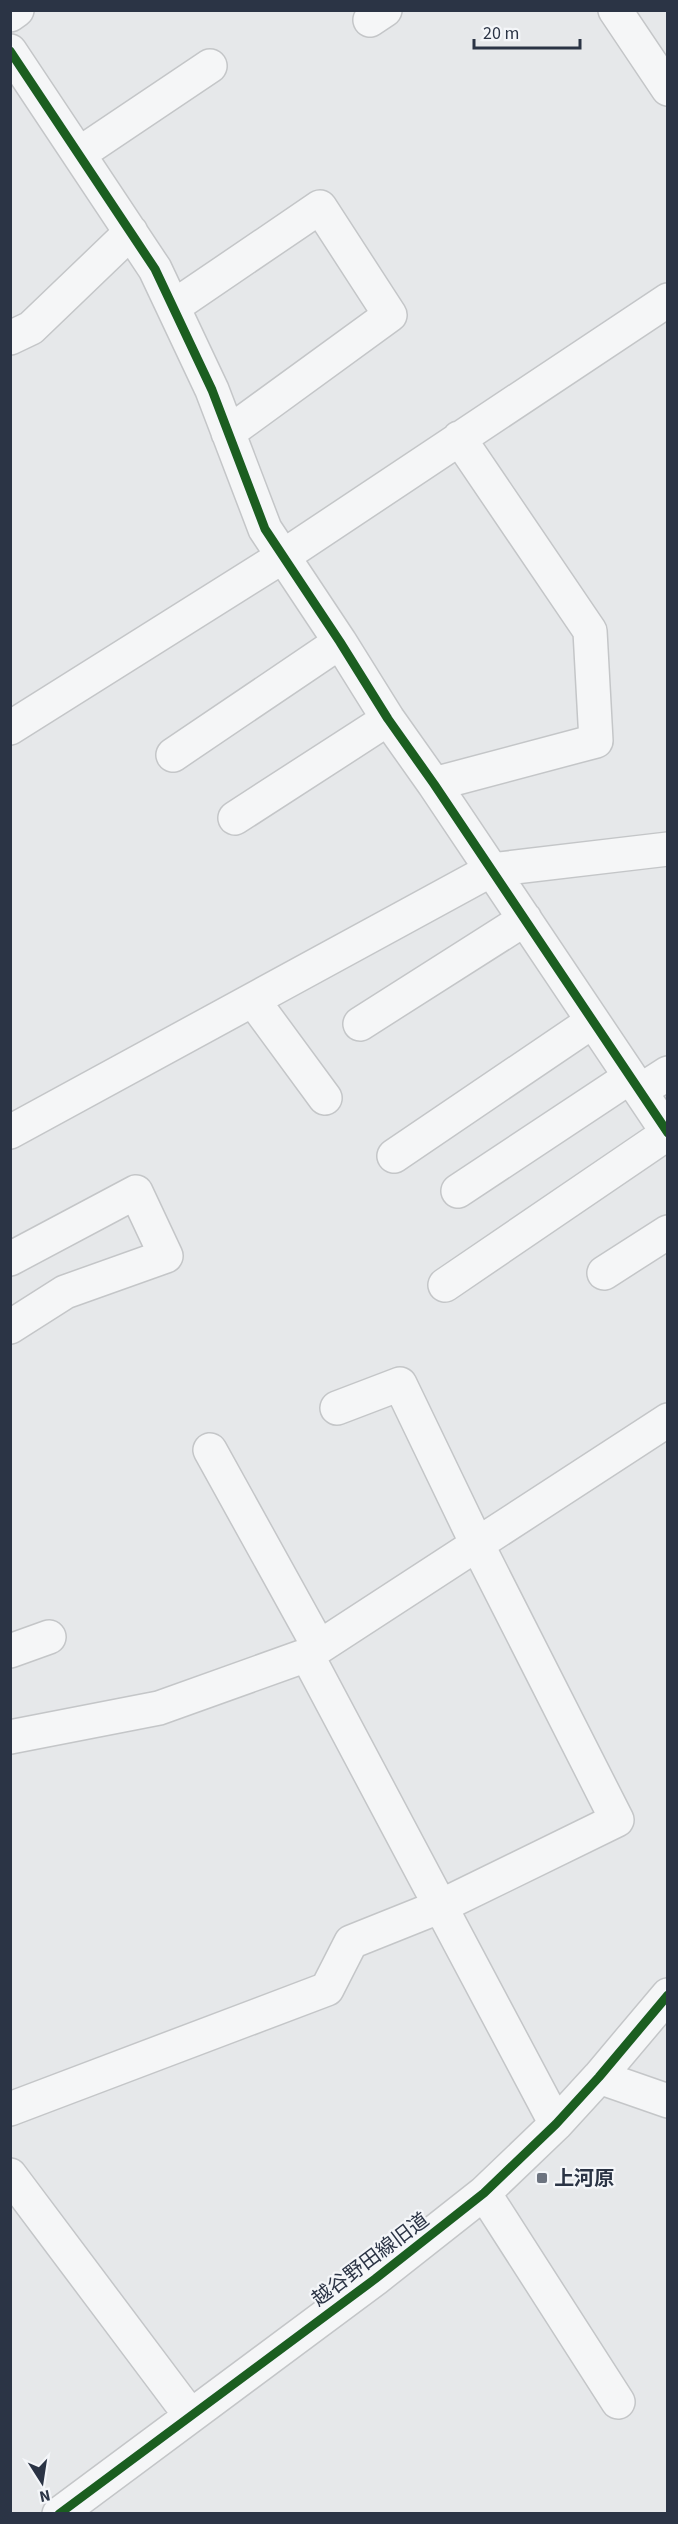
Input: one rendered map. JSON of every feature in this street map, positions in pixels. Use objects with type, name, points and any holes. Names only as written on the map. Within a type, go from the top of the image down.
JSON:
[{"type":"street","points":[[10,15],[17,10]]},
{"type":"street","points":[[615,10],[668,89]]},
{"type":"street","points":[[10,51],[155,269],[212,390],[265,529],[282,557],[340,642],[388,720],[434,784],[668,1133],[445,1286]]},
{"type":"street","points":[[79,154],[210,66]]},
{"type":"street","points":[[173,307],[320,207],[390,315],[228,433]]},
{"type":"street","points":[[10,339],[31,328],[131,232]]},
{"type":"street","points":[[10,728],[282,557],[668,300]]},
{"type":"street","points":[[434,784],[596,741],[591,631],[459,438]]},
{"type":"street","points":[[173,755],[340,642]]},
{"type":"street","points":[[234,818],[388,720]]},
{"type":"street","points":[[10,1132],[491,870],[668,849]]},
{"type":"street","points":[[360,1024],[525,919]]},
{"type":"street","points":[[253,1000],[325,1098]]},
{"type":"street","points":[[394,1156],[593,1021]]},
{"type":"street","points":[[458,1191],[635,1084],[668,1073]]},
{"type":"street","points":[[10,1258],[136,1192],[166,1256],[65,1292],[10,1328]]},
{"type":"street","points":[[604,1273],[668,1232]]},
{"type":"street","points":[[10,2109],[327,1989],[351,1942],[441,1906],[617,1820],[477,1544],[400,1384],[337,1408]]},
{"type":"street","points":[[10,1737],[159,1708],[313,1651],[668,1420]]},
{"type":"street","points":[[210,1450],[441,1906],[555,2124]]},
{"type":"street","points":[[10,1651],[49,1637]]},
{"type":"street","name":"越谷野田線旧道","points":[[59,2514],[375,2279],[484,2193],[599,2078],[668,1995]]},
{"type":"street","points":[[599,2078],[668,2101]]},
{"type":"street","points":[[10,2175],[190,2415]]},
{"type":"street","points":[[484,2193],[618,2402]]},
{"type":"cycle path","points":[[10,51],[155,269],[212,390],[265,529],[388,719],[668,1133]]},
{"type":"cycle path","points":[[59,2514],[375,2279],[484,2193],[556,2124],[668,1995]]},
{"type":"place","name":"上河原","points":[[542,2178]]}]
